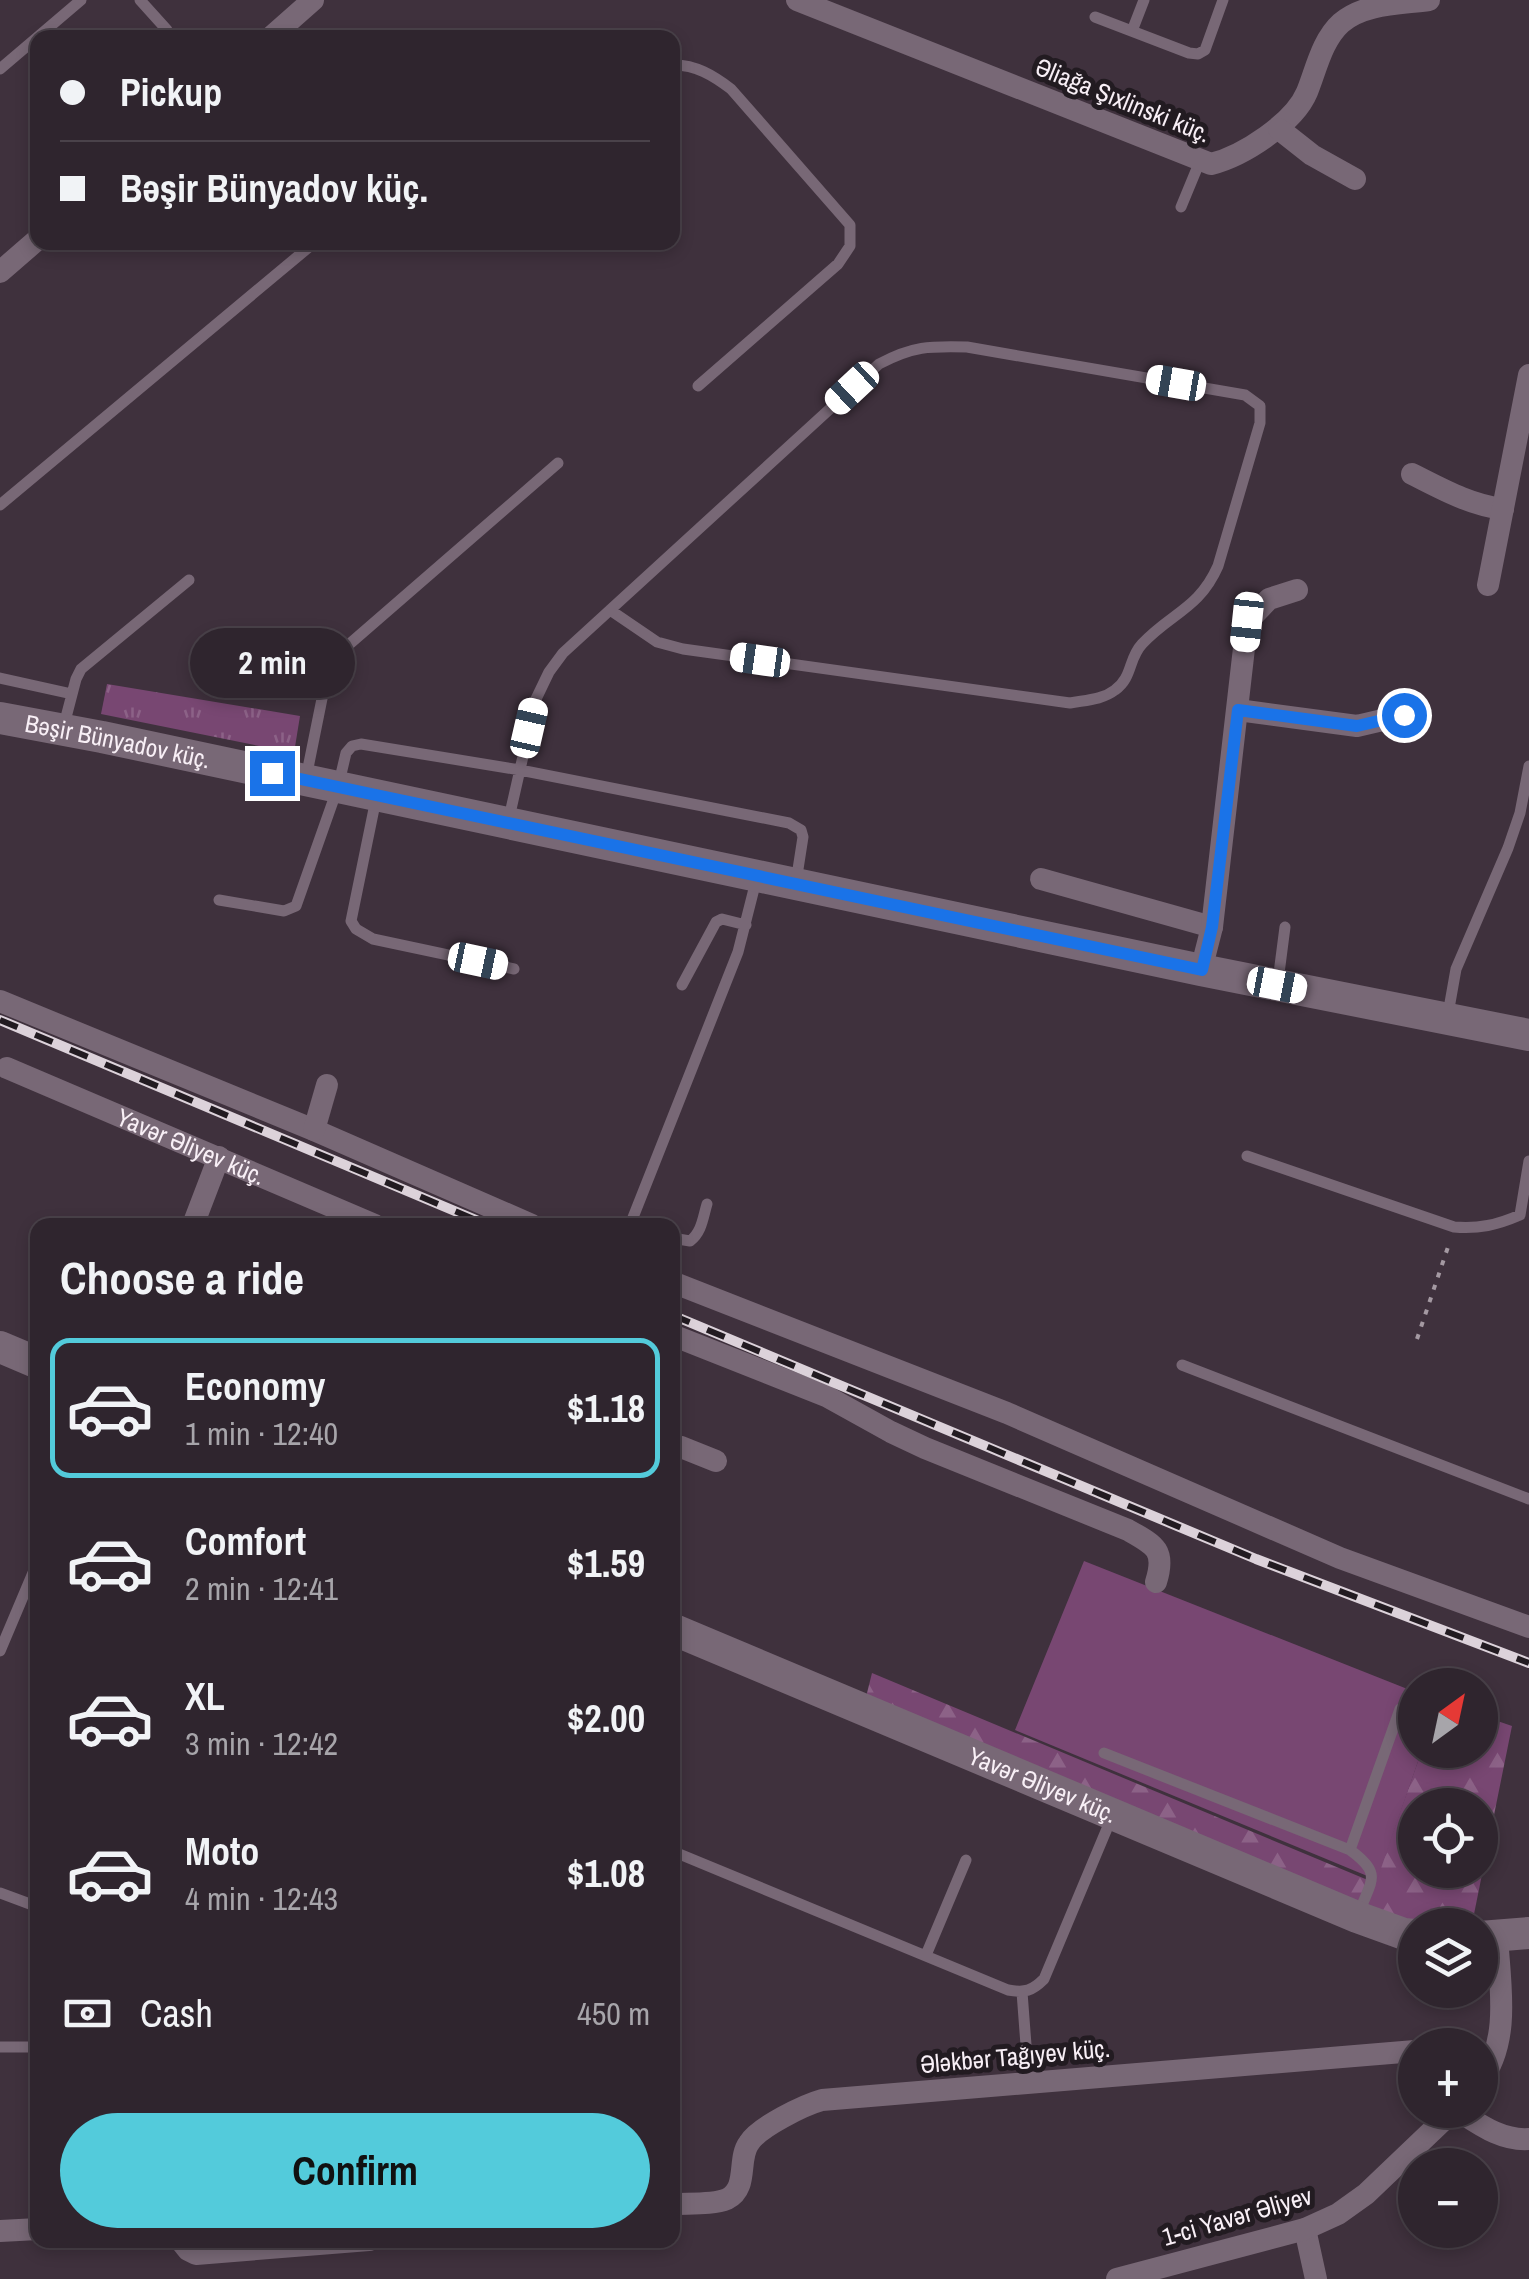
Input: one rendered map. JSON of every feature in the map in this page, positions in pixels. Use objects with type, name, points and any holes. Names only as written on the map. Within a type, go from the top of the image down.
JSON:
[{"type":"street","points":[[279,30],[313,0]]},
{"type":"street","name":"Əliağa Şıxlinski küç.","points":[[797,0],[1211,164],[1224,161],[1279,128],[1301,104],[1317,63],[1340,24],[1380,6],[1429,0]]},
{"type":"street","points":[[1279,128],[1312,155],[1355,179]]},
{"type":"street","points":[[0,272],[30,246]]},
{"type":"street","points":[[1488,585],[1529,374]]},
{"type":"street","points":[[1412,474],[1474,503],[1503,509]]},
{"type":"street","points":[[1202,970],[1212,927],[1247,622],[1269,598],[1297,590]]},
{"type":"street","points":[[1238,710],[1357,726],[1404,715]]},
{"type":"street","name":"Bəşir Bünyadov küç.","points":[[0,718],[1529,1035]]},
{"type":"street","points":[[1040,878],[1212,927]]},
{"type":"street","points":[[0,1001],[516,1218]]},
{"type":"street","name":"Yavər Əliyev küç.","points":[[7,1068],[359,1218]]},
{"type":"street","points":[[314,1130],[327,1085]]},
{"type":"street","points":[[196,1218],[218,1157]]},
{"type":"street","points":[[680,1285],[1007,1413],[1340,1558],[1529,1627]]},
{"type":"street","points":[[680,1337],[826,1396],[925,1448],[1128,1530],[1150,1542],[1158,1552],[1161,1564],[1156,1582]]},
{"type":"street","points":[[0,1347],[30,1360]]},
{"type":"street","points":[[680,1447],[716,1462]]},
{"type":"street","name":"Yavər Əliyev küç.","points":[[680,1633],[1398,1932]]},
{"type":"street","points":[[1498,2040],[1502,1936]]},
{"type":"street","name":"Ələkbər Tağıyev küç.","points":[[680,2203],[725,2200],[741,2182],[745,2148],[751,2139],[810,2103],[822,2100],[1398,2051]]},
{"type":"street","name":"1-ci Yavər Əliyev","points":[[1117,2279],[1306,2228],[1338,2214],[1366,2194],[1437,2128]]},
{"type":"street","points":[[1487,2128],[1529,2139]]},
{"type":"street","points":[[1306,2228],[1316,2279]]},
{"type":"street","points":[[0,2231],[30,2229]]},
{"type":"street","points":[[186,2248],[196,2254],[270,2248]]},
{"type":"lane","points":[[46,30],[80,0]]},
{"type":"lane","points":[[140,0],[166,30]]},
{"type":"lane","points":[[1132,31],[1144,0]]},
{"type":"lane","points":[[1095,17],[1198,54],[1205,50],[1224,0]]},
{"type":"lane","points":[[0,70],[30,44]]},
{"type":"lane","points":[[680,64],[711,74],[732,89],[850,225],[850,246],[838,264],[698,386]]},
{"type":"lane","points":[[1181,207],[1200,160]]},
{"type":"lane","points":[[0,505],[305,250]]},
{"type":"lane","points":[[508,823],[536,699],[563,652],[879,364],[902,352],[928,346],[967,347],[1246,396],[1260,406],[1260,422],[1209,586],[1141,645],[1131,661],[1127,679],[1100,698],[1070,702],[683,649],[657,642],[610,610]]},
{"type":"lane","points":[[220,900],[284,911],[296,906],[322,784],[328,669],[338,654],[558,463]]},
{"type":"lane","points":[[63,729],[81,669],[189,580]]},
{"type":"lane","points":[[0,678],[72,694]]},
{"type":"lane","points":[[322,784],[352,746],[361,744],[520,770],[782,822],[801,830],[796,885]]},
{"type":"lane","points":[[1447,1018],[1456,969],[1508,848],[1529,766]]},
{"type":"lane","points":[[377,795],[352,922],[356,929],[373,938],[514,969]]},
{"type":"lane","points":[[633,1218],[738,952],[757,877]]},
{"type":"lane","points":[[682,985],[716,922],[722,919],[746,925]]},
{"type":"lane","points":[[1277,985],[1286,927]]},
{"type":"lane","points":[[1248,1156],[1454,1227],[1475,1229],[1524,1219],[1529,1162]]},
{"type":"lane","points":[[680,1239],[690,1241],[695,1237],[707,1204]]},
{"type":"lane","points":[[1182,1365],[1529,1499]]},
{"type":"lane","points":[[0,1652],[30,1580]]},
{"type":"lane","points":[[1350,1850],[1398,1715]]},
{"type":"lane","points":[[1104,1753],[1350,1850],[1372,1870],[1358,1917]]},
{"type":"lane","points":[[680,1853],[1008,1990],[1022,1992],[1034,1989],[1044,1979],[1113,1815]]},
{"type":"lane","points":[[926,1955],[966,1860]]},
{"type":"lane","points":[[0,1893],[30,1904]]},
{"type":"lane","points":[[1022,1992],[1026,2045]]},
{"type":"lane","points":[[0,2046],[30,2048]]},
{"type":"path","points":[[1417,1339],[1454,1227]]},
{"type":"green space","points":[[107,684],[300,716],[294,753],[101,714]]},
{"type":"green space","points":[[1084,1561],[1398,1685],[1398,1768],[1416,1768],[1409,1788],[1398,1788],[1398,1819],[1377,1880],[1015,1730]]},
{"type":"green space","points":[[872,1673],[1375,1883],[1398,1818],[1398,1888],[1479,1888],[1475,1908],[1398,1908],[1398,1919],[1381,1916],[865,1701]]},
{"type":"green space","points":[[1498,1721],[1512,1726],[1498,1795],[1498,1788],[1409,1788],[1416,1768],[1498,1768]]},
{"type":"railway","points":[[0,1020],[471,1218]]},
{"type":"railway","points":[[680,1318],[1256,1559],[1529,1663]]},
{"type":"route","points":[[272,773],[1202,970],[1212,927],[1238,710],[1357,726],[1404,715]]}]
